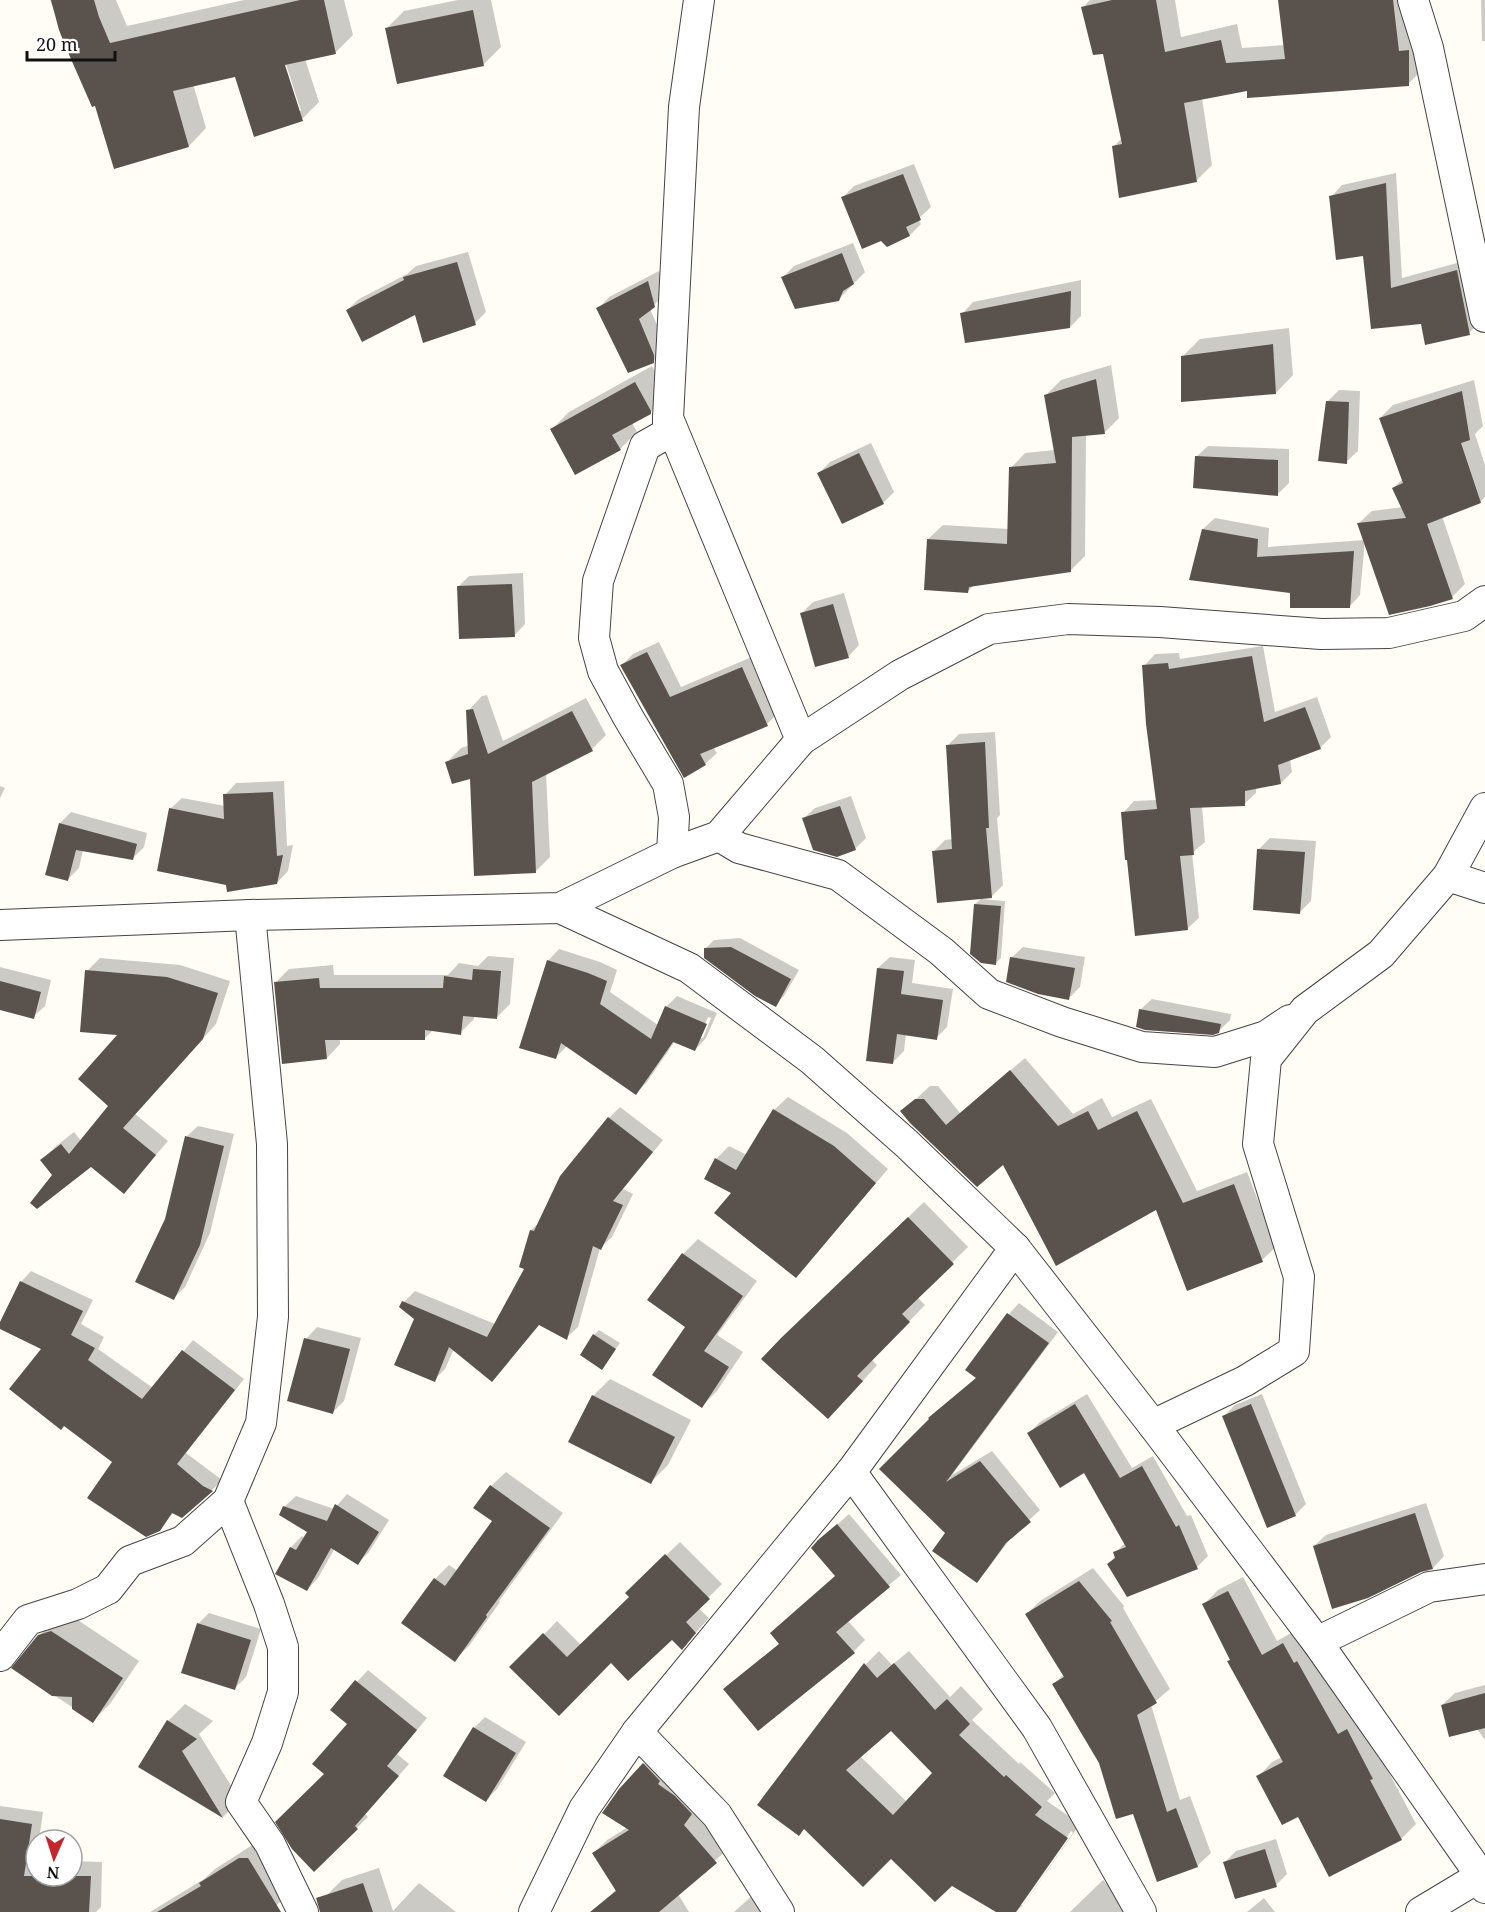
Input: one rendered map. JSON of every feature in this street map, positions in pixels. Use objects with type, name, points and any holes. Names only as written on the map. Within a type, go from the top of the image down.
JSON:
[{"type":"street","points":[[672,853],[674,817],[668,784],[603,672],[594,638],[598,581],[617,521],[645,446],[668,433],[684,107],[699,0]]},
{"type":"street","points":[[1413,0],[1428,48],[1485,316]]},
{"type":"street","points":[[668,418],[801,740]]},
{"type":"street","points":[[0,925],[250,915],[560,908],[672,853],[719,836],[801,740],[900,675],[988,628],[1068,619],[1160,622],[1320,634],[1389,633],[1464,616],[1485,601]]},
{"type":"street","points":[[719,836],[739,848],[838,875],[941,951],[989,994],[1062,1022],[1142,1047],[1215,1052],[1266,1036],[1381,954],[1448,876],[1485,808]]},
{"type":"street","points":[[1448,876],[1485,888]]},
{"type":"street","points":[[560,908],[689,968],[756,1017],[813,1060],[907,1144],[1015,1248],[1154,1425],[1317,1642],[1483,1882],[1421,1912]]},
{"type":"street","points":[[0,1656],[28,1620],[78,1604],[108,1589],[130,1561],[183,1541],[228,1501],[261,1423],[273,1317],[272,1144],[250,915]]},
{"type":"street","points":[[1154,1425],[1245,1381],[1294,1352],[1299,1277],[1258,1144],[1266,1059],[1305,1010]]},
{"type":"street","points":[[534,1912],[584,1809],[637,1732],[852,1472],[1015,1248]]},
{"type":"street","points":[[852,1472],[1037,1728],[1142,1912]]},
{"type":"street","points":[[228,1501],[269,1604],[283,1647],[284,1692],[267,1743],[241,1802],[270,1844],[303,1912]]},
{"type":"street","points":[[1317,1642],[1429,1587],[1485,1580]]},
{"type":"street","points":[[637,1732],[717,1815],[779,1912]]},
{"type":"building","points":[[51,0],[94,0],[110,43],[300,0],[324,0],[336,54],[285,65],[303,121],[254,137],[235,77],[173,91],[189,147],[114,169],[95,106],[92,107],[67,50]]},
{"type":"building","points":[[1112,0],[1156,0],[1165,52],[1221,40],[1226,63],[1285,59],[1278,0],[1393,0],[1399,51],[1409,50],[1409,86],[1247,98],[1247,91],[1184,103],[1197,182],[1119,198],[1112,146],[1122,144],[1103,54],[1093,55],[1081,7]]},
{"type":"building","points":[[473,10],[484,66],[397,84],[385,28]]},
{"type":"building","points":[[903,174],[921,220],[906,227],[910,236],[887,247],[881,241],[862,249],[841,197]]},
{"type":"building","points":[[1386,183],[1391,288],[1457,270],[1470,335],[1425,345],[1421,324],[1371,329],[1363,256],[1336,260],[1329,196]]},
{"type":"building","points":[[842,253],[854,284],[843,291],[839,301],[795,309],[781,277]]},
{"type":"building","points":[[457,262],[476,325],[423,343],[415,315],[362,342],[346,310],[404,280],[403,277]]},
{"type":"building","points":[[648,281],[655,307],[639,319],[654,355],[654,363],[628,373],[596,308]]},
{"type":"building","points":[[1071,291],[1070,328],[965,343],[960,313]]},
{"type":"building","points":[[1273,344],[1276,394],[1181,402],[1181,356]]},
{"type":"building","points":[[1096,379],[1105,434],[1072,437],[1071,572],[969,587],[968,593],[924,590],[927,539],[1007,544],[1009,467],[1056,463],[1044,395]]},
{"type":"building","points":[[635,382],[651,414],[612,435],[621,450],[575,475],[550,429]]},
{"type":"building","points":[[1462,391],[1470,440],[1461,443],[1481,503],[1427,524],[1453,599],[1389,615],[1357,523],[1406,518],[1392,488],[1403,483],[1379,418]]},
{"type":"building","points":[[1326,401],[1349,402],[1347,464],[1318,461]]},
{"type":"building","points":[[859,453],[884,504],[842,524],[817,473]]},
{"type":"building","points":[[1195,456],[1278,460],[1278,496],[1193,488]]},
{"type":"building","points":[[1202,529],[1258,539],[1257,557],[1354,551],[1350,608],[1290,608],[1290,593],[1189,580]]},
{"type":"building","points":[[512,584],[515,637],[459,639],[457,586]]},
{"type":"building","points":[[833,604],[849,658],[815,667],[800,613]]},
{"type":"building","points":[[647,652],[670,697],[742,667],[768,726],[700,754],[706,765],[684,778],[620,665]]},
{"type":"building","points":[[1252,656],[1264,722],[1305,707],[1321,749],[1278,765],[1281,784],[1245,791],[1245,806],[1190,808],[1194,855],[1180,856],[1188,930],[1135,936],[1121,812],[1157,809],[1146,724],[1142,665],[1168,663],[1169,669]]},
{"type":"building","points":[[473,709],[488,754],[572,711],[593,751],[532,782],[536,873],[474,876],[470,779],[452,784],[445,762],[468,754],[466,710]]},
{"type":"building","points":[[985,742],[989,828],[986,828],[992,898],[937,903],[932,851],[952,849],[946,745]]},
{"type":"building","points":[[273,792],[277,856],[283,855],[277,884],[227,892],[226,885],[157,871],[169,808],[224,819],[223,794]]},
{"type":"building","points":[[840,806],[856,850],[837,857],[813,850],[802,818]]},
{"type":"building","points":[[59,823],[137,844],[133,860],[76,850],[68,881],[45,875]]},
{"type":"building","points":[[1257,849],[1305,852],[1300,914],[1253,910]]},
{"type":"building","points":[[974,904],[1001,906],[996,965],[981,963],[970,954]]},
{"type":"building","points":[[731,947],[791,979],[776,1007],[755,996],[704,958],[704,948]]},
{"type":"building","points":[[1010,957],[1075,968],[1069,1000],[1038,994],[1006,982]]},
{"type":"building","points":[[547,960],[607,981],[600,1004],[651,1039],[665,1006],[707,1024],[695,1051],[673,1042],[636,1095],[561,1043],[556,1059],[519,1048]]},
{"type":"building","points":[[877,968],[904,971],[901,994],[943,1000],[937,1040],[897,1034],[893,1064],[866,1061]]},
{"type":"building","points":[[473,969],[501,971],[497,1019],[463,1016],[461,1035],[425,1030],[425,1040],[325,1040],[327,1059],[282,1064],[274,982],[319,978],[320,988],[443,988],[444,976],[472,980]]},
{"type":"building","points":[[85,970],[167,977],[218,993],[203,1039],[123,1128],[156,1155],[124,1194],[91,1167],[37,1209],[30,1203],[52,1175],[40,1160],[61,1144],[69,1154],[108,1106],[78,1079],[117,1035],[80,1032]]},
{"type":"building","points":[[0,981],[41,992],[34,1019],[0,1010]]},
{"type":"building","points":[[1139,1009],[1221,1024],[1219,1033],[1213,1035],[1145,1030],[1136,1027]]},
{"type":"building","points":[[1010,1070],[1058,1126],[1088,1111],[1098,1130],[1137,1111],[1183,1203],[1234,1184],[1263,1262],[1187,1291],[1156,1210],[1056,1266],[1003,1165],[977,1187],[900,1111],[915,1099],[924,1099],[946,1125]]},
{"type":"building","points":[[773,1109],[834,1146],[876,1183],[796,1278],[714,1213],[731,1193],[704,1179],[715,1158],[736,1170]]},
{"type":"building","points":[[608,1117],[653,1152],[613,1201],[623,1205],[601,1250],[593,1246],[567,1340],[539,1325],[492,1382],[449,1347],[435,1382],[394,1365],[414,1319],[399,1307],[402,1301],[487,1337],[524,1269],[519,1267],[530,1230],[534,1231],[560,1176]]},
{"type":"building","points":[[185,1136],[224,1146],[200,1245],[174,1300],[135,1282],[165,1219]]},
{"type":"building","points":[[908,1217],[954,1264],[902,1314],[910,1322],[857,1376],[863,1381],[828,1419],[761,1359]]},
{"type":"building","points":[[682,1253],[743,1296],[704,1351],[729,1367],[702,1408],[652,1375],[685,1327],[647,1300]]},
{"type":"building","points":[[20,1281],[83,1311],[71,1335],[95,1348],[88,1360],[142,1399],[182,1350],[235,1390],[177,1464],[203,1486],[213,1491],[182,1518],[172,1513],[160,1531],[146,1537],[87,1498],[112,1462],[64,1426],[61,1430],[9,1389],[41,1349],[0,1329],[0,1322]]},
{"type":"building","points":[[1007,1313],[1049,1343],[946,1482],[980,1461],[1031,1522],[1006,1543],[977,1583],[932,1551],[945,1533],[879,1469],[928,1418],[976,1378],[965,1370]]},
{"type":"building","points":[[593,1334],[616,1349],[602,1370],[580,1355]]},
{"type":"building","points":[[304,1338],[350,1349],[333,1414],[287,1401]]},
{"type":"building","points":[[592,1395],[675,1437],[651,1484],[568,1442]]},
{"type":"building","points":[[1075,1404],[1120,1478],[1142,1466],[1176,1527],[1179,1525],[1198,1569],[1127,1597],[1107,1564],[1115,1558],[1113,1552],[1126,1547],[1084,1473],[1060,1488],[1027,1433]]},
{"type":"building","points":[[1251,1404],[1296,1516],[1267,1528],[1222,1416]]},
{"type":"building","points":[[490,1485],[550,1528],[486,1615],[487,1617],[455,1662],[401,1623],[434,1578],[445,1586],[492,1521],[473,1508]]},
{"type":"building","points":[[335,1504],[379,1532],[358,1565],[331,1548],[307,1591],[275,1574],[290,1547],[296,1550],[307,1532],[279,1515],[283,1506],[327,1521]]},
{"type":"building","points":[[1415,1513],[1433,1569],[1421,1572],[1368,1598],[1332,1609],[1313,1546]]},
{"type":"building","points":[[837,1524],[890,1587],[836,1632],[855,1653],[758,1731],[723,1689],[779,1644],[770,1633],[835,1576],[811,1548]]},
{"type":"building","points":[[665,1554],[710,1599],[686,1622],[696,1633],[682,1650],[672,1640],[628,1681],[611,1663],[559,1716],[509,1667],[543,1633],[567,1657],[629,1597],[625,1593]]},
{"type":"building","points":[[1079,1581],[1112,1621],[1110,1622],[1157,1703],[1137,1715],[1167,1812],[1176,1808],[1198,1867],[1157,1882],[1133,1814],[1116,1819],[1099,1763],[1052,1684],[1064,1677],[1025,1614]]},
{"type":"building","points":[[1228,1591],[1262,1655],[1283,1643],[1294,1663],[1297,1661],[1338,1734],[1347,1729],[1373,1779],[1370,1780],[1402,1840],[1329,1877],[1298,1817],[1282,1825],[1256,1776],[1283,1762],[1227,1661],[1230,1660],[1202,1604]]},
{"type":"building","points":[[197,1623],[251,1640],[235,1690],[181,1673]]},
{"type":"building","points":[[51,1631],[123,1678],[93,1723],[72,1709],[72,1697],[52,1696],[11,1668],[38,1635]]},
{"type":"building","points":[[864,1663],[877,1678],[894,1663],[935,1710],[947,1699],[970,1724],[959,1735],[1004,1777],[1006,1775],[1042,1807],[1035,1815],[1068,1838],[1016,1912],[996,1912],[952,1886],[935,1902],[891,1859],[863,1887],[804,1829],[799,1836],[757,1805]],"holes":[[[891,1731],[932,1773],[893,1815],[846,1770]]]},
{"type":"building","points":[[355,1680],[417,1730],[387,1766],[399,1776],[355,1826],[358,1829],[314,1872],[292,1849],[275,1822],[324,1774],[312,1764],[347,1724],[330,1710]]},
{"type":"building","points":[[1485,1693],[1485,1728],[1449,1737],[1441,1705]]},
{"type":"building","points":[[167,1720],[197,1739],[182,1751],[223,1818],[138,1767]]},
{"type":"building","points":[[473,1727],[516,1753],[486,1802],[443,1776]]},
{"type":"building","points":[[643,1763],[660,1781],[658,1784],[675,1796],[692,1814],[684,1825],[717,1863],[659,1912],[590,1912],[616,1891],[592,1853],[629,1830],[602,1813],[619,1789]]},
{"type":"building","points":[[0,1819],[32,1824],[31,1828],[24,1828],[24,1888],[84,1888],[84,1876],[91,1876],[89,1912],[0,1912]]},
{"type":"building","points":[[1265,1849],[1277,1887],[1235,1899],[1223,1862]]},
{"type":"building","points":[[239,1858],[248,1858],[281,1912],[157,1912],[201,1886],[199,1883]]},
{"type":"building","points":[[363,1883],[373,1912],[320,1912],[316,1898]]}]
